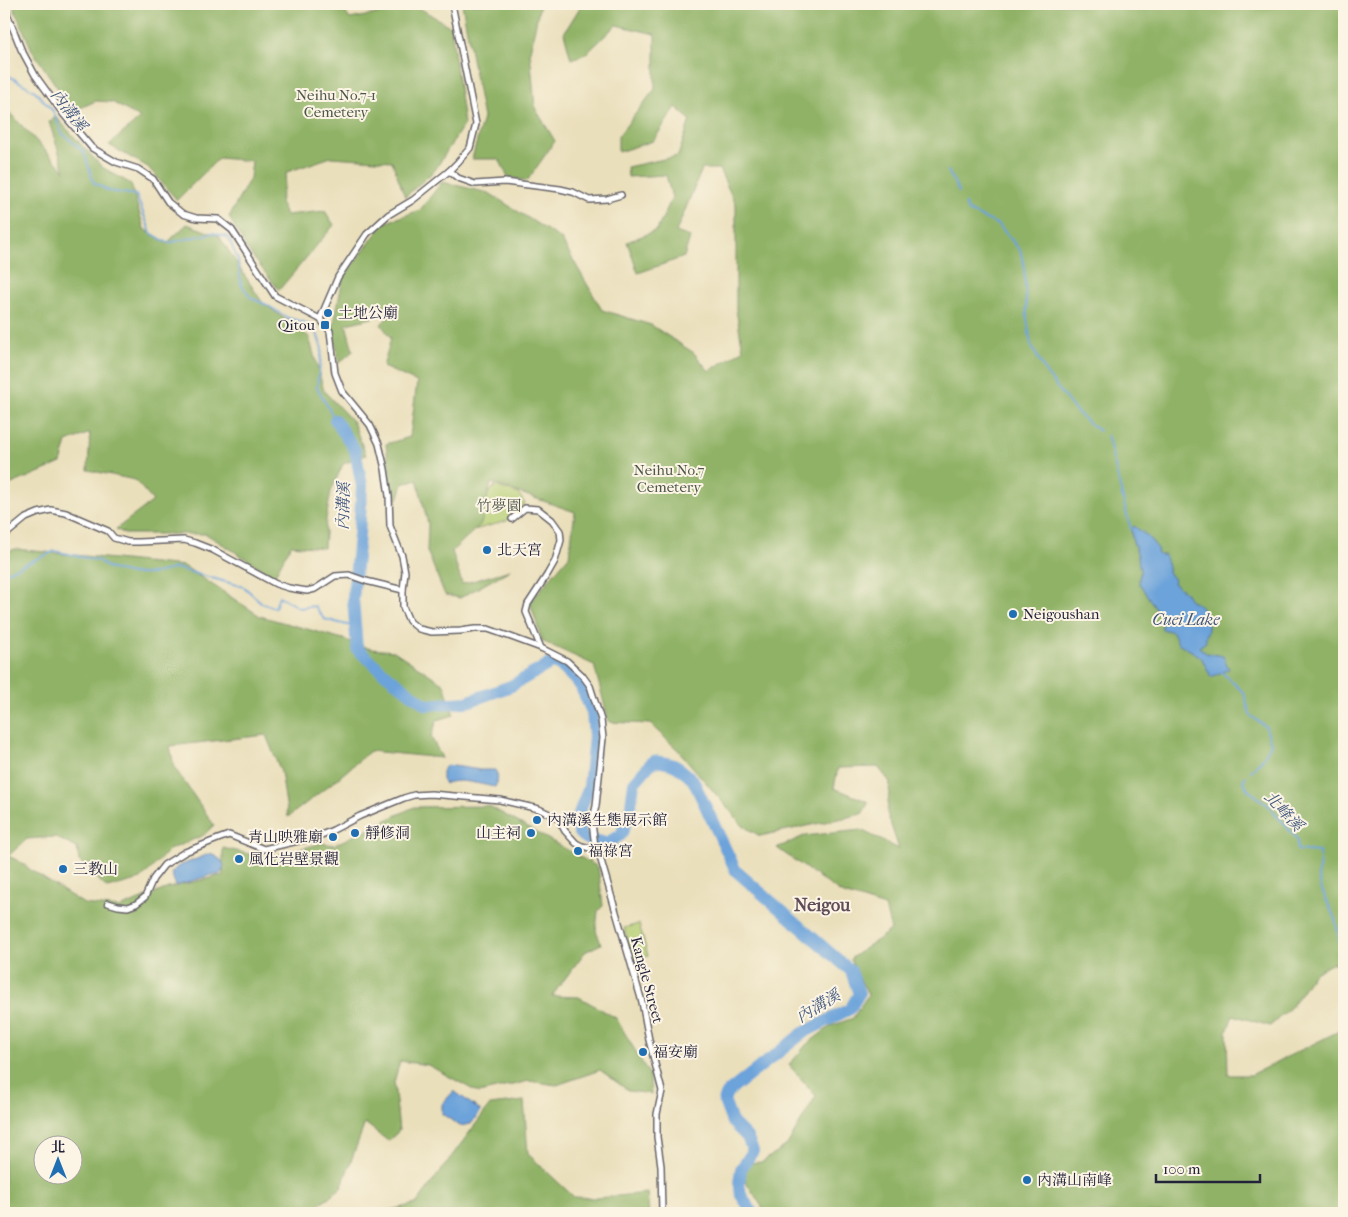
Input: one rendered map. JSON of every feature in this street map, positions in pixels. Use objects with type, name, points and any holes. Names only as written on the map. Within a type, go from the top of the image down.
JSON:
[{"type":"street","points":[[320,319],[338,277],[366,234],[388,215],[413,200],[449,172],[470,148],[476,124],[452,4]]},
{"type":"street","points":[[4,6],[21,49],[35,75],[64,115],[92,148],[116,162],[138,169],[153,179],[168,202],[183,214],[196,218],[218,219],[232,230],[275,296],[320,319],[330,331],[335,373],[342,391],[370,425],[379,444],[389,496],[390,526],[402,556],[405,572],[403,607],[409,621],[419,629],[432,632],[488,629],[541,648]]},
{"type":"street","points":[[449,172],[458,178],[475,184],[505,182],[560,189],[573,192],[589,200],[607,199],[621,195]]},
{"type":"street","points":[[512,519],[525,508],[538,509],[552,520],[560,531],[561,540],[555,561],[528,604],[526,612],[541,648]]},
{"type":"street","points":[[4,536],[26,518],[51,510],[66,513],[108,531],[114,538],[128,542],[184,540],[195,543],[214,550],[276,584],[289,588],[307,591],[315,589],[335,576],[349,575],[403,590]]},
{"type":"street","name":"Kangle Street","points":[[541,648],[567,661],[582,675],[590,686],[602,720],[604,738],[596,806],[592,823],[597,848],[642,1002],[649,1040],[662,1091],[657,1137],[661,1166],[662,1213]]},
{"type":"street","points":[[108,903],[128,907],[136,904],[145,897],[153,879],[164,865],[185,852],[218,839],[229,836],[264,848],[319,836],[360,816],[414,795],[431,794],[500,800],[538,808],[558,818],[565,831],[582,846],[612,849]]},
{"type":"green space","name":"Neihu No.7-1 Cemetery","points":[[12,4],[339,4],[350,19],[416,6],[451,27],[464,124],[435,170],[405,197],[392,161],[331,157],[287,172],[280,202],[286,215],[325,211],[334,225],[279,290],[248,251],[229,217],[250,178],[252,161],[219,158],[177,200],[148,167],[109,145],[140,118],[112,102],[96,101],[73,111],[32,50]]},
{"type":"green space","points":[[462,4],[540,4],[530,51],[535,108],[555,141],[527,181],[508,177],[499,159],[472,159],[483,118]]},
{"type":"green space","name":"Neihu No.7 Cemetery","points":[[582,4],[1344,4],[1344,966],[1333,963],[1313,974],[1292,1006],[1270,1026],[1233,1015],[1227,1032],[1228,1075],[1251,1075],[1339,1031],[1344,1040],[1344,1213],[766,1213],[743,1177],[749,1163],[762,1162],[787,1145],[816,1096],[789,1065],[807,1044],[831,1026],[853,1018],[868,995],[850,959],[891,930],[885,907],[841,893],[777,848],[804,836],[861,830],[899,849],[887,813],[890,782],[878,767],[838,768],[834,788],[869,802],[862,814],[760,836],[743,826],[678,750],[650,724],[609,722],[594,665],[542,641],[530,602],[569,556],[575,512],[491,483],[481,524],[452,551],[462,584],[510,570],[460,598],[445,595],[427,551],[428,524],[417,479],[403,484],[398,499],[393,501],[386,444],[410,437],[417,382],[383,367],[391,338],[381,324],[397,308],[388,304],[372,318],[346,324],[353,351],[339,363],[333,328],[343,278],[384,223],[420,210],[442,182],[489,193],[561,239],[602,310],[651,325],[694,353],[709,371],[743,350],[736,310],[736,205],[719,169],[702,169],[676,232],[690,237],[684,257],[638,273],[627,242],[657,230],[672,198],[666,175],[628,177],[627,167],[678,156],[690,120],[676,107],[653,141],[618,152],[618,136],[655,89],[655,34],[616,25],[586,54],[571,59],[564,33]]},
{"type":"green space","points":[[4,107],[65,171],[49,122],[56,117],[102,167],[131,184],[144,229],[167,243],[187,224],[219,236],[262,302],[309,337],[324,391],[353,422],[366,455],[343,464],[331,491],[326,519],[324,548],[291,545],[274,576],[206,534],[125,534],[116,529],[153,501],[135,480],[88,470],[90,433],[67,442],[61,463],[7,486],[4,491]]},
{"type":"green space","name":"竹夢園","points":[[495,486],[519,494],[525,504],[507,521],[452,536],[473,509]]},
{"type":"green space","points":[[15,549],[184,566],[260,616],[343,639],[371,649],[394,651],[444,684],[454,715],[437,720],[431,737],[442,758],[370,751],[288,817],[281,772],[266,735],[170,746],[174,767],[214,825],[204,835],[169,850],[141,879],[107,888],[79,861],[77,848],[55,837],[27,839],[8,856],[19,861],[84,904],[120,908],[168,888],[223,875],[223,848],[266,858],[322,843],[334,845],[414,807],[489,806],[598,867],[603,906],[598,911],[596,930],[601,944],[585,952],[552,996],[579,997],[616,1018],[650,1076],[651,1094],[629,1091],[600,1070],[557,1085],[529,1081],[479,1093],[428,1065],[400,1061],[394,1082],[399,1131],[388,1141],[365,1123],[341,1188],[307,1213],[4,1213],[4,553]]},
{"type":"green space","points":[[639,924],[648,956],[633,960],[624,928]]},
{"type":"green space","points":[[524,1101],[528,1154],[574,1197],[597,1198],[647,1193],[649,1213],[377,1213],[416,1204],[490,1105]]},
{"type":"water","name":"Cuei Lake","points":[[1134,526],[1153,542],[1158,549],[1157,553],[1165,555],[1168,572],[1174,580],[1173,583],[1184,591],[1191,601],[1200,605],[1208,627],[1206,642],[1199,647],[1206,653],[1223,656],[1229,669],[1211,677],[1201,657],[1178,643],[1173,632],[1162,629],[1161,617],[1139,583],[1140,569],[1131,529]]},
{"type":"water","points":[[447,765],[495,770],[498,776],[496,785],[495,787],[456,781],[445,784],[442,780],[442,771]]},
{"type":"water","points":[[211,853],[221,860],[224,865],[222,872],[218,875],[211,875],[176,886],[171,873],[177,867]]},
{"type":"water","points":[[454,1091],[481,1111],[471,1124],[460,1126],[442,1114],[442,1104]]},
{"type":"waterway","name":"內溝溪","points":[[4,73],[35,91],[53,111],[62,133],[84,152],[94,183],[109,191],[136,195],[151,233],[168,243],[213,233],[228,237],[238,260],[241,284],[251,298],[288,318],[306,323],[316,330],[322,349],[317,387],[335,420]]},
{"type":"waterway","points":[[948,171],[959,192]]},
{"type":"waterway","points":[[965,204],[968,211],[999,225],[1020,250],[1024,265],[1027,319],[1031,345],[1046,373],[1073,408],[1099,431]]},
{"type":"waterway","name":"內溝溪","points":[[335,420],[355,450],[362,486],[353,599],[357,649],[426,705],[467,702],[511,686],[553,662],[564,669],[580,685],[592,712],[594,736],[589,787],[578,816],[579,833],[587,839],[602,842]]},
{"type":"waterway","points":[[1107,436],[1131,529]]},
{"type":"waterway","points":[[4,573],[55,551],[99,561],[108,568],[131,574],[152,574],[176,568],[244,587],[262,603],[275,608],[279,596],[299,608],[315,606],[324,619],[355,627]]},
{"type":"waterway","name":"北峰溪","points":[[1222,672],[1244,693],[1250,715],[1266,727],[1271,744],[1264,757],[1251,771]]},
{"type":"waterway","name":"內溝溪","points":[[606,843],[621,835],[630,812],[634,783],[653,761],[675,766],[693,780],[736,871],[851,971],[859,994],[850,1009],[803,1033],[727,1093],[724,1101],[732,1122],[747,1137],[753,1151],[741,1169],[739,1183]]},
{"type":"waterway","name":"北峰溪","points":[[1246,776],[1243,780],[1248,790],[1268,805],[1297,839],[1297,850],[1319,852],[1318,876],[1335,919],[1344,962]]},
{"type":"waterway","name":"內溝溪","points":[[740,1188],[741,1195],[753,1213]]},
{"type":"place","name":"土地公廟","points":[[328,313]]},
{"type":"place","name":"Qitou","points":[[325,325]]},
{"type":"place","name":"北天宮","points":[[487,550]]},
{"type":"place","name":"Neigoushan","points":[[1013,614]]},
{"type":"place","name":"內溝溪生態展示館","points":[[537,820]]},
{"type":"place","name":"靜修洞","points":[[355,833]]},
{"type":"place","name":"山主祠","points":[[531,833]]},
{"type":"place","name":"青山映雅廟","points":[[333,837]]},
{"type":"place","name":"福祿宮","points":[[578,851]]},
{"type":"place","name":"風化岩壁景觀","points":[[239,859]]},
{"type":"place","name":"三教山","points":[[63,869]]},
{"type":"place","name":"福安廟","points":[[643,1052]]},
{"type":"place","name":"內溝山南峰","points":[[1027,1180]]},
{"type":"district","name":"Neigou","points":[[822,905]]}]
